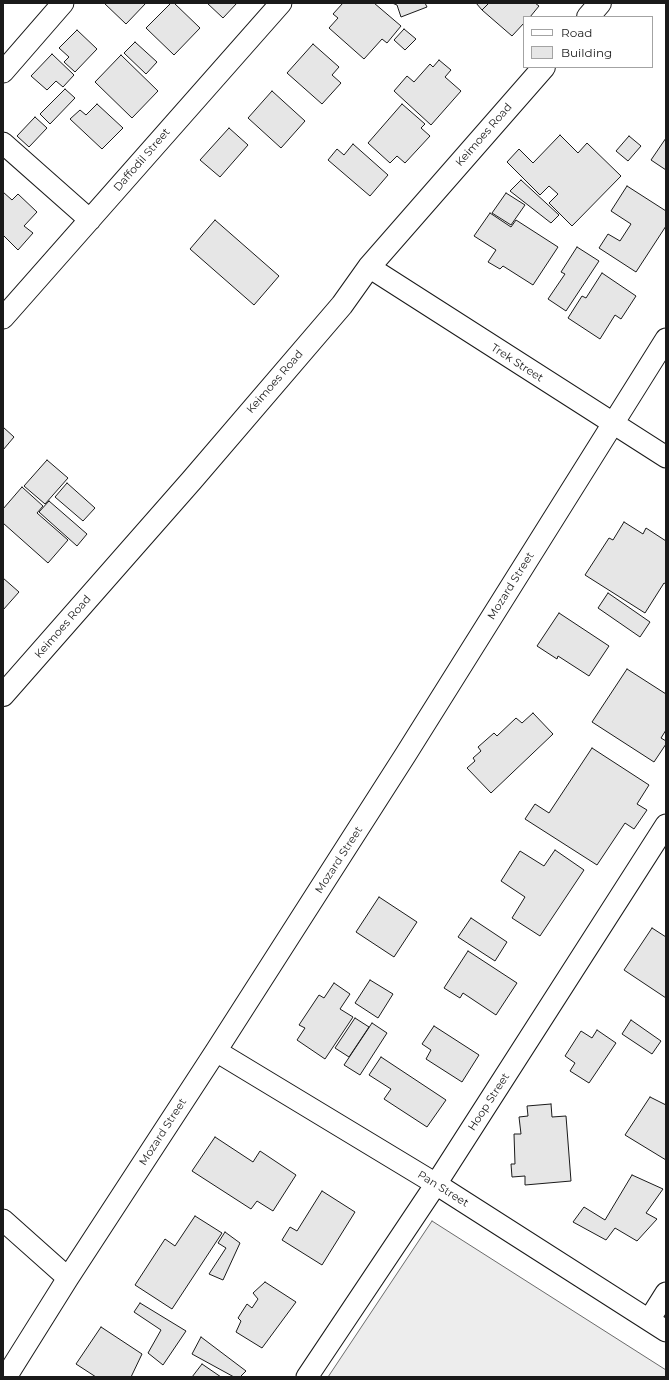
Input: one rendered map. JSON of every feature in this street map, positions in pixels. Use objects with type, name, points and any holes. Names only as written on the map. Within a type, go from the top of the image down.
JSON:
[{"type":"street","points":[[3,72],[63,3]]},
{"type":"street","name":"Daffodil Street","points":[[3,318],[281,3]]},
{"type":"street","points":[[589,16],[600,3]]},
{"type":"street","name":"Keimoes Road","points":[[3,695],[192,480],[342,305],[369,267],[543,68]]},
{"type":"street","points":[[3,143],[90,220]]},
{"type":"street","name":"Trek Street","points":[[369,267],[666,458]]},
{"type":"street","name":"Mozard Street","points":[[6,1377],[68,1278],[216,1051],[406,754],[666,339]]},
{"type":"street","name":"Hoop Street","points":[[307,1377],[436,1184],[666,825]]},
{"type":"street","name":"Pan Street","points":[[216,1051],[436,1184],[658,1325]]},
{"type":"street","points":[[3,1220],[68,1278]]},
{"type":"street","points":[[658,1325],[666,1293]]},
{"type":"shaded area","points":[[432,1221],[666,1370],[666,1377],[328,1377]]},
{"type":"building","points":[[104,3],[146,3],[126,24]]},
{"type":"building","points":[[171,3],[174,3],[200,28],[174,55],[146,28]]},
{"type":"building","points":[[207,3],[237,3],[223,18]]},
{"type":"building","points":[[343,3],[374,3],[401,26],[387,43],[382,39],[364,59],[329,28],[338,18],[333,14]]},
{"type":"building","points":[[392,3],[425,3],[427,7],[401,17],[397,5]]},
{"type":"building","points":[[476,3],[489,3],[482,10]]},
{"type":"building","points":[[489,3],[535,3],[539,6],[531,16],[523,16],[523,24],[512,36],[482,10]]},
{"type":"building","points":[[404,29],[416,39],[405,50],[394,40]]},
{"type":"building","points":[[77,30],[97,49],[75,72],[64,62],[69,57],[59,48]]},
{"type":"building","points":[[135,42],[157,62],[146,74],[124,53]]},
{"type":"building","points":[[313,44],[339,67],[332,75],[341,83],[322,104],[287,73]]},
{"type":"building","points":[[52,54],[74,75],[63,87],[56,81],[47,90],[31,76]]},
{"type":"building","points":[[121,55],[158,91],[132,118],[95,82]]},
{"type":"building","points":[[439,60],[451,70],[445,77],[461,91],[431,125],[394,91],[407,76],[414,82],[430,64],[433,67]]},
{"type":"building","points":[[65,89],[75,98],[50,124],[40,114]]},
{"type":"building","points":[[272,91],[305,121],[281,148],[248,118]]},
{"type":"building","points":[[97,104],[123,128],[102,149],[70,119],[80,110],[86,115]]},
{"type":"building","points":[[402,104],[425,124],[421,128],[430,136],[405,163],[397,156],[390,163],[368,143]]},
{"type":"building","points":[[35,117],[47,128],[29,147],[17,136]]},
{"type":"building","points":[[229,128],[248,145],[220,177],[200,160]]},
{"type":"building","points":[[560,135],[578,153],[587,143],[621,176],[572,226],[549,203],[558,194],[549,186],[540,195],[507,162],[519,149],[533,163]]},
{"type":"building","points":[[629,136],[641,146],[628,161],[616,151]]},
{"type":"building","points":[[666,138],[666,170],[651,160]]},
{"type":"building","points":[[353,144],[388,175],[370,196],[328,160],[337,149],[344,155]]},
{"type":"building","points":[[521,180],[559,215],[551,223],[510,191]]},
{"type":"building","points":[[627,186],[666,211],[666,226],[636,272],[599,248],[608,234],[620,241],[631,224],[611,211]]},
{"type":"building","points":[[3,192],[12,200],[18,194],[37,212],[24,226],[33,233],[18,250],[3,235]]},
{"type":"building","points":[[506,193],[525,205],[511,225],[492,213]]},
{"type":"building","points":[[490,213],[511,227],[516,220],[558,247],[533,285],[503,266],[500,269],[488,262],[496,250],[474,236]]},
{"type":"building","points":[[215,220],[279,276],[254,305],[190,249]]},
{"type":"building","points":[[577,247],[599,261],[566,311],[548,299],[565,274],[561,272]]},
{"type":"building","points":[[602,273],[636,296],[621,319],[615,315],[600,339],[568,318],[582,296],[586,298]]},
{"type":"building","points":[[3,427],[14,437],[3,450]]},
{"type":"building","points":[[47,460],[68,478],[45,504],[24,486]]},
{"type":"building","points":[[67,483],[95,508],[83,521],[55,497]]},
{"type":"building","points":[[22,487],[43,506],[37,513],[68,540],[48,563],[3,523],[3,509]]},
{"type":"building","points":[[49,501],[87,534],[77,546],[39,512]]},
{"type":"building","points":[[624,522],[643,534],[646,528],[666,541],[666,584],[664,583],[645,613],[585,575],[609,538],[613,540]]},
{"type":"building","points":[[3,578],[19,592],[3,610]]},
{"type":"building","points":[[608,593],[650,622],[640,637],[598,608]]},
{"type":"building","points":[[559,613],[609,646],[589,676],[558,656],[557,659],[537,646]]},
{"type":"building","points":[[627,669],[666,694],[666,730],[661,738],[666,741],[666,744],[654,762],[592,722]]},
{"type":"building","points":[[533,713],[553,734],[491,793],[467,768],[475,761],[473,758],[481,751],[478,747],[494,733],[497,736],[516,718],[522,723]]},
{"type":"building","points":[[592,748],[649,785],[637,804],[647,810],[634,829],[625,823],[597,865],[525,819],[535,804],[549,813]]},
{"type":"building","points":[[555,850],[584,870],[540,936],[512,918],[525,897],[501,881],[520,851],[544,866]]},
{"type":"building","points":[[379,897],[417,922],[394,957],[356,932]]},
{"type":"building","points":[[471,918],[507,942],[495,961],[458,937]]},
{"type":"building","points":[[652,928],[666,937],[666,998],[624,970]]},
{"type":"building","points":[[468,951],[517,983],[496,1015],[463,993],[460,998],[444,988]]},
{"type":"building","points":[[370,980],[393,994],[378,1018],[355,1003]]},
{"type":"building","points":[[334,983],[350,994],[340,1009],[353,1017],[325,1059],[297,1040],[305,1028],[299,1025],[319,995],[324,998]]},
{"type":"building","points":[[355,1018],[369,1027],[349,1057],[335,1048]]},
{"type":"building","points":[[631,1020],[661,1041],[652,1054],[622,1034]]},
{"type":"building","points":[[372,1023],[387,1033],[360,1075],[344,1065]]},
{"type":"building","points":[[434,1026],[479,1055],[462,1082],[426,1059],[431,1050],[422,1044]]},
{"type":"building","points":[[597,1030],[616,1043],[589,1083],[570,1071],[575,1063],[565,1056],[581,1031],[592,1038]]},
{"type":"building","points":[[381,1057],[446,1100],[427,1127],[384,1099],[391,1089],[369,1075]]},
{"type":"building","points":[[650,1097],[666,1105],[666,1160],[625,1135]]},
{"type":"building","points":[[551,1104],[552,1117],[566,1116],[571,1181],[525,1185],[525,1176],[512,1177],[511,1164],[515,1164],[514,1134],[521,1134],[519,1117],[528,1116],[527,1106]]},
{"type":"building","points":[[215,1137],[253,1162],[260,1151],[296,1175],[273,1211],[257,1201],[251,1209],[192,1171]]},
{"type":"building","points":[[632,1175],[663,1189],[646,1213],[657,1219],[637,1241],[615,1228],[606,1240],[573,1222],[584,1207],[605,1220]]},
{"type":"building","points":[[322,1191],[355,1212],[322,1265],[282,1240],[290,1227],[297,1231]]},
{"type":"building","points":[[195,1216],[222,1233],[172,1309],[135,1285],[165,1239],[175,1246]]},
{"type":"building","points":[[225,1232],[240,1243],[223,1280],[209,1274],[226,1248],[218,1243]]},
{"type":"building","points":[[265,1282],[296,1302],[262,1348],[236,1332],[241,1321],[238,1318],[247,1304],[252,1308],[258,1299],[253,1293]]},
{"type":"building","points":[[140,1303],[186,1331],[163,1365],[148,1353],[161,1330],[134,1312]]},
{"type":"building","points":[[101,1327],[142,1354],[131,1377],[96,1377],[76,1364]]},
{"type":"building","points":[[201,1337],[246,1371],[240,1377],[234,1377],[192,1354]]},
{"type":"building","points":[[202,1364],[221,1377],[192,1377]]}]
